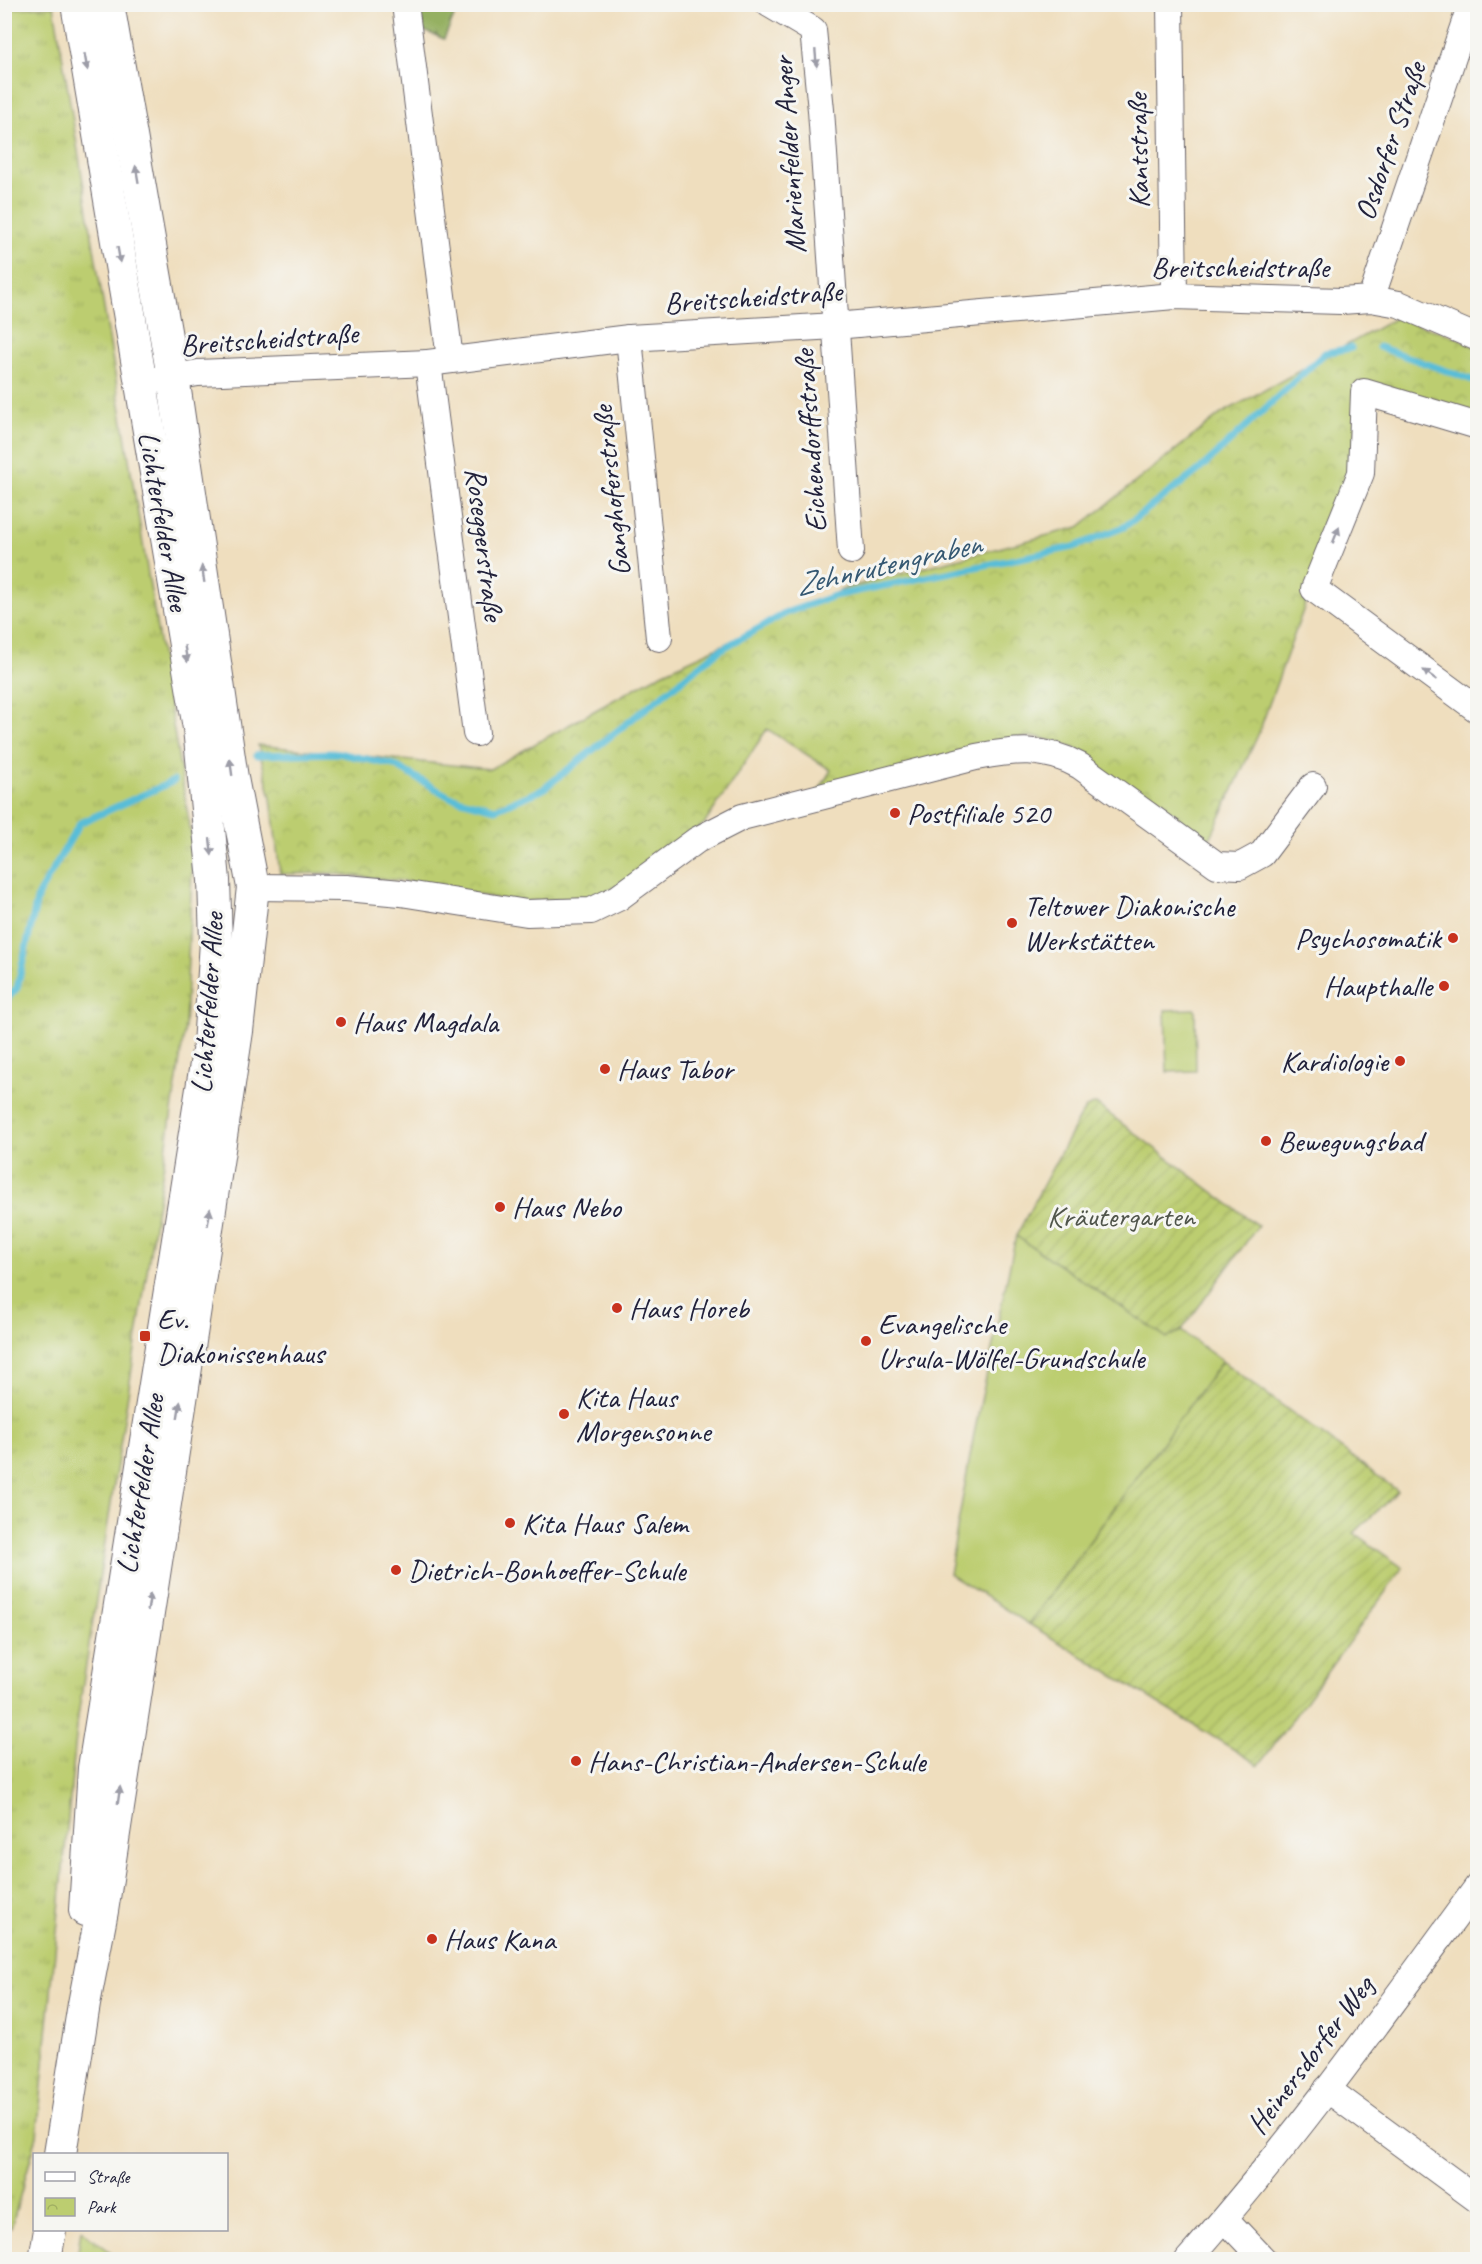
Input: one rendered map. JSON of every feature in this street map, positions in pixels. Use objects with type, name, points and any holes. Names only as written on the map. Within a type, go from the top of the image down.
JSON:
[{"type":"main road","name":"Lichterfelder Allee","points":[[77,4],[199,729],[214,880],[216,942],[209,1045],[94,1767],[86,1882],[84,2004]]},
{"type":"main road","name":"Lichterfelder Allee","points":[[60,2153],[84,2004],[102,1911],[230,1077],[253,887],[232,778],[173,377],[108,4]]},
{"type":"main road","points":[[45,2259],[50,2231]]},
{"type":"street","name":"Roseggerstraße","points":[[405,4],[476,733]]},
{"type":"street","name":"Marienfelder Anger","points":[[769,4],[813,30],[821,110],[834,326]]},
{"type":"street","name":"Kantstraße","points":[[1170,4],[1174,296]]},
{"type":"street","name":"Osdorfer Straße","points":[[1371,299],[1471,4]]},
{"type":"street","name":"Breitscheidstraße","points":[[140,383],[198,373],[439,361],[629,338],[834,326],[1174,296],[1341,301],[1371,299],[1399,304],[1478,338]]},
{"type":"street","name":"Eichendorffstraße","points":[[834,326],[851,551]]},
{"type":"street","name":"Ganghoferstraße","points":[[629,338],[658,638]]},
{"type":"street","points":[[1478,426],[1364,392],[1361,473],[1314,589],[1478,710]]},
{"type":"street","name":"Lichterfelder Allee","points":[[253,887],[346,888],[401,893],[527,913],[591,911],[618,898],[697,840],[742,817],[976,757],[1003,752],[1032,751],[1061,755],[1080,766],[1217,865],[1240,866],[1262,854],[1313,786]]},
{"type":"street","name":"Heinersdorfer Weg","points":[[1188,2259],[1224,2219],[1473,1902]]},
{"type":"street","points":[[1327,2089],[1478,2200]]},
{"type":"street","points":[[1224,2219],[1264,2259]]},
{"type":"green space","points":[[413,5],[459,5],[444,39],[419,29]]},
{"type":"green space","points":[[54,6],[193,846],[185,1027],[78,1716],[37,2136],[11,2228],[4,2225],[4,9]]},
{"type":"green space","points":[[1396,318],[1454,336],[1477,348],[1477,416],[1359,381],[1354,478],[1315,577],[1258,735],[1211,837],[1194,842],[1096,770],[1086,753],[1062,743],[1037,737],[1013,738],[998,747],[816,795],[831,770],[767,729],[705,823],[643,873],[596,897],[516,902],[403,881],[327,873],[280,874],[271,798],[258,745],[490,769],[662,673],[846,588],[1079,527],[1221,414]]},
{"type":"green space","points":[[1195,1009],[1196,1071],[1167,1072],[1165,1010]]},
{"type":"green space","name":"Kräutergarten","points":[[1096,1104],[1258,1226],[1181,1331],[1167,1338],[1016,1236],[1079,1118],[1086,1108]]},
{"type":"green space","points":[[1016,1236],[1167,1338],[1181,1331],[1222,1361],[1029,1624],[949,1574],[974,1434]]},
{"type":"green space","points":[[1222,1361],[1398,1491],[1354,1533],[1403,1568],[1259,1765],[1029,1624]]},
{"type":"green space","points":[[82,2231],[120,2259],[77,2259]]},
{"type":"waterway","name":"Zehnrutengraben","points":[[1379,347],[1478,382]]},
{"type":"waterway","name":"Zehnrutengraben","points":[[257,755],[338,753],[394,765],[450,797],[495,809],[542,790],[720,650],[788,612],[834,596],[1074,547],[1124,527],[1199,470],[1325,353],[1351,348]]},
{"type":"waterway","name":"Zehnrutengraben","points":[[4,1002],[17,988],[38,895],[80,823],[174,781]]},
{"type":"place","name":"Postfiliale 520","points":[[895,813]]},
{"type":"place","name":"Teltower Diakonische Werkstätten","points":[[1012,923]]},
{"type":"place","name":"Psychosomatik","points":[[1453,938]]},
{"type":"place","name":"Haupthalle","points":[[1444,986]]},
{"type":"place","name":"Haus Magdala","points":[[341,1022]]},
{"type":"place","name":"Kardiologie","points":[[1400,1061]]},
{"type":"place","name":"Haus Tabor","points":[[605,1069]]},
{"type":"place","name":"Bewegungsbad","points":[[1266,1141]]},
{"type":"place","name":"Haus Nebo","points":[[500,1207]]},
{"type":"place","name":"Haus Horeb","points":[[617,1308]]},
{"type":"place","name":"Ev. Diakonissenhaus","points":[[145,1336]]},
{"type":"place","name":"Evangelische Ursula-Wölfel-Grundschule","points":[[866,1341]]},
{"type":"place","name":"Kita Haus Morgensonne","points":[[564,1414]]},
{"type":"place","name":"Kita Haus Salem","points":[[510,1523]]},
{"type":"place","name":"Dietrich-Bonhoeffer-Schule","points":[[396,1570]]},
{"type":"place","name":"Hans-Christian-Andersen-Schule","points":[[576,1761]]},
{"type":"place","name":"Haus Kana","points":[[432,1939]]}]
